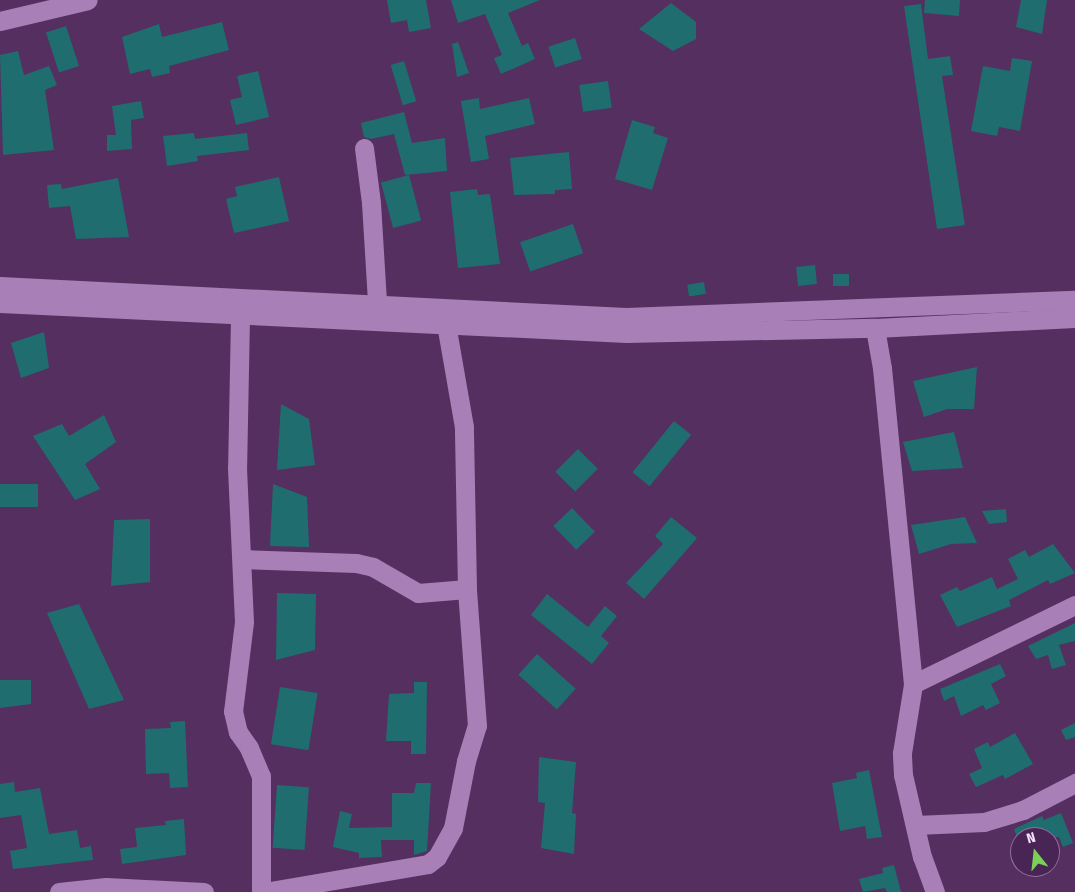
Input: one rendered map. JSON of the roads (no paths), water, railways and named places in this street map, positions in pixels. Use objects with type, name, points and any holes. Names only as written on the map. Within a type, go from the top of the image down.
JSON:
[{"type":"street","points":[[0,21],[88,0]]},
{"type":"street","points":[[364,148],[371,203],[377,302]]},
{"type":"street","points":[[0,286],[377,302],[626,325],[1075,300]]},
{"type":"street","points":[[0,303],[240,317],[446,324],[875,328],[1075,318]]},
{"type":"street","points":[[240,317],[238,468],[244,622],[233,711],[238,732],[249,748],[261,776],[262,892],[428,864],[437,857],[453,828],[466,761],[477,726],[467,589],[464,427],[446,324]]},
{"type":"street","points":[[875,328],[882,368],[913,684],[902,753],[903,775],[922,857],[935,892]]},
{"type":"street","points":[[242,559],[356,563],[373,568],[418,593],[467,589]]},
{"type":"street","points":[[913,684],[1075,605]]},
{"type":"street","points":[[916,825],[984,822],[1022,810],[1075,783]]},
{"type":"street","points":[[59,892],[106,887],[204,892]]}]
